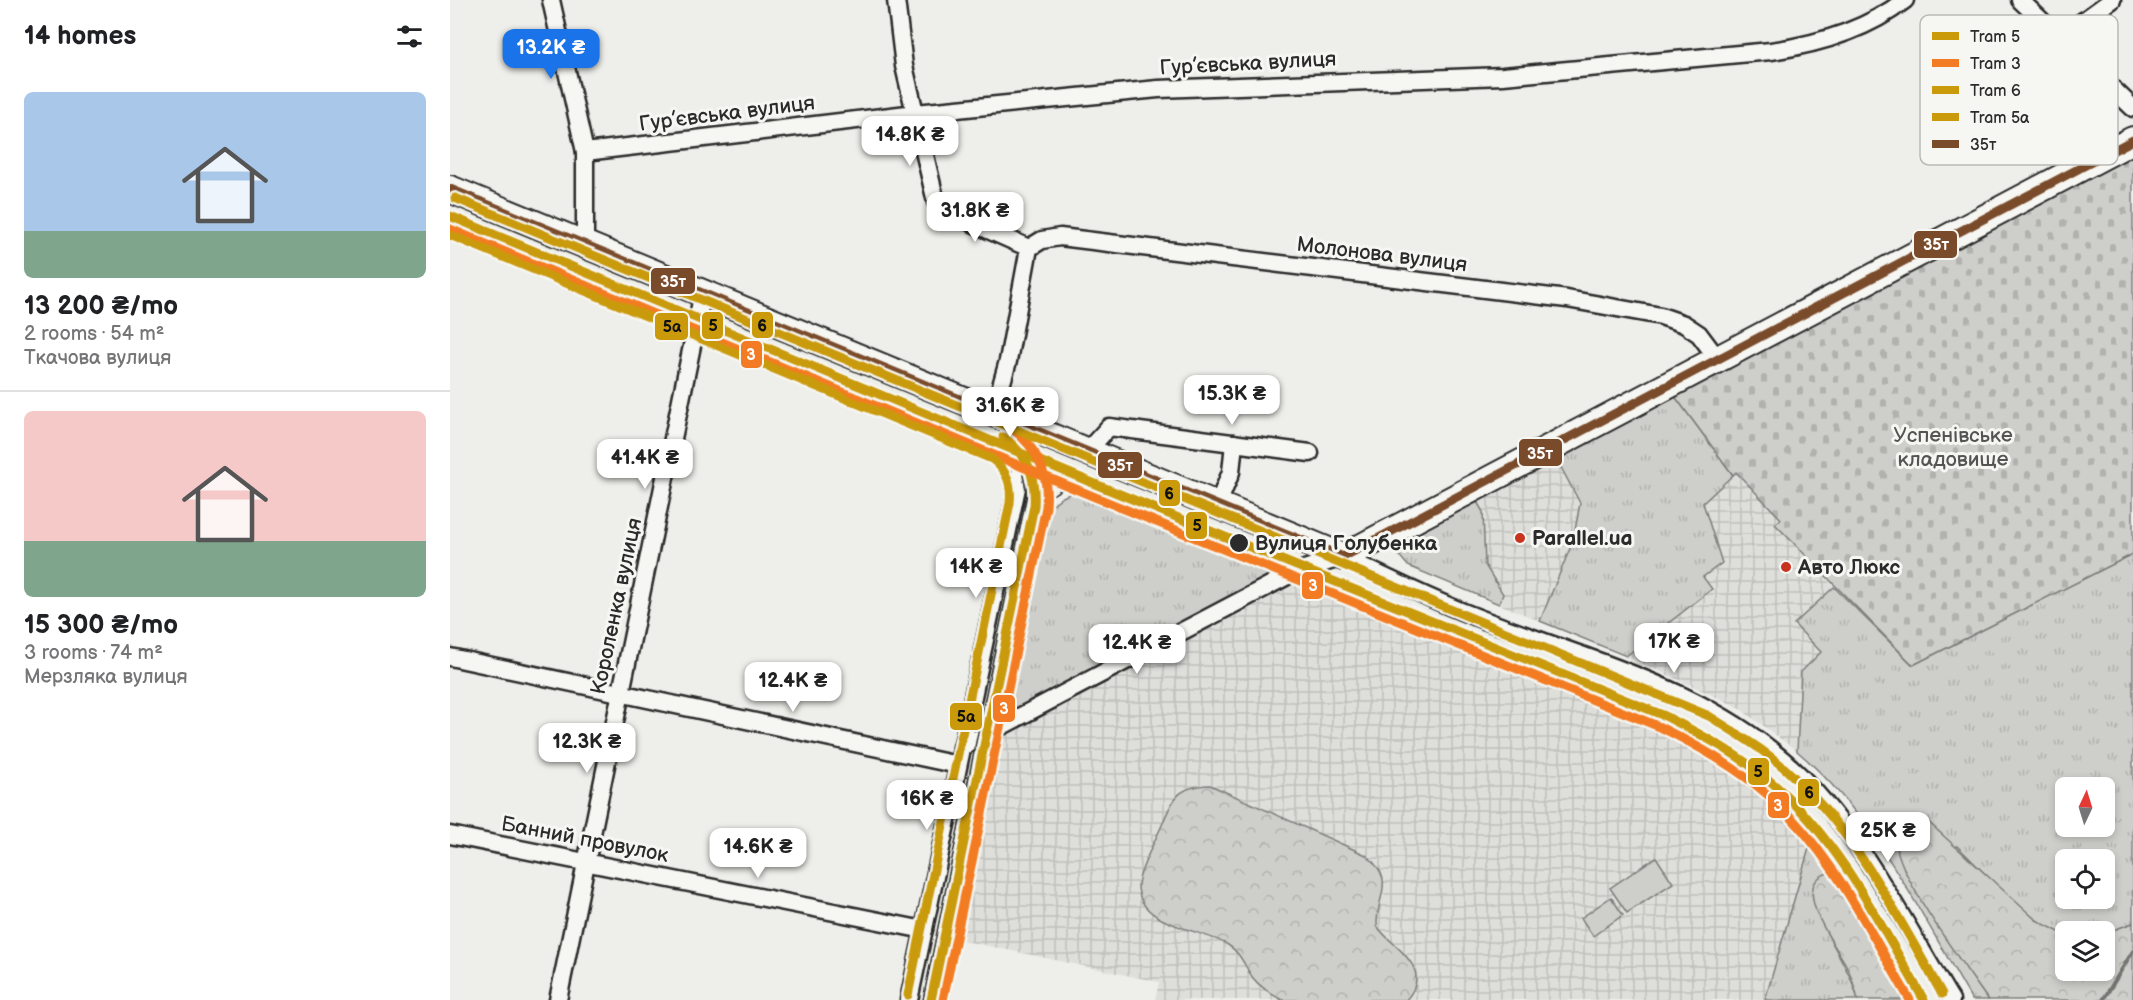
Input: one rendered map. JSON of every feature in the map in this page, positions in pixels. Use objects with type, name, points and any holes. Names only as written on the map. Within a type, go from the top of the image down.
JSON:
[{"type":"highway","points":[[2118,148],[2133,140]]},
{"type":"highway","points":[[450,189],[994,411],[1343,557],[2085,165]]},
{"type":"street","points":[[551,0],[585,152],[585,244]]},
{"type":"street","points":[[896,0],[904,66],[939,207],[1029,248],[1008,361],[994,411]]},
{"type":"street","name":"Гур’євська вулиця","points":[[585,152],[916,113],[1158,89],[1503,76],[1771,51],[1796,48],[1851,31],[1878,19],[1905,0]]},
{"type":"street","points":[[2020,0],[2037,15]]},
{"type":"street","points":[[2091,15],[2112,0]]},
{"type":"street","points":[[2118,93],[2133,108]]},
{"type":"street","name":"Молонова вулиця","points":[[1029,248],[1042,240],[1060,237],[1567,299],[1661,316],[1684,324],[1699,334],[1717,358]]},
{"type":"street","name":"Короленка вулиця","points":[[558,1000],[703,292]]},
{"type":"street","points":[[909,1000],[1030,426]]},
{"type":"street","points":[[1088,450],[1109,427],[1310,453]]},
{"type":"street","points":[[1218,504],[1230,472],[1234,443]]},
{"type":"street","points":[[962,747],[1295,572],[1343,557],[1469,615],[1675,693],[1727,720],[1761,743],[1799,775],[1854,840],[1951,1000]]},
{"type":"street","points":[[450,657],[958,765]]},
{"type":"street","name":"Банний провулок","points":[[450,835],[924,930]]},
{"type":"shaded area","points":[[1556,458],[1580,503],[1573,541],[1540,621],[1499,604],[1503,594],[1485,565],[1476,500]]},
{"type":"shaded area","points":[[1736,472],[1781,520],[1776,525],[1834,587],[1795,624],[1821,652],[1801,672],[1797,751],[1736,706],[1626,656],[1712,589],[1703,577],[1722,562],[1703,503]]},
{"type":"shaded area","points":[[1310,577],[1663,722],[1730,758],[1786,803],[1814,831],[1765,1000],[1155,1000],[1159,982],[960,940],[947,1000],[939,1000],[993,740]]},
{"type":"green space","name":"Успенівське кладовище","points":[[2133,150],[2133,554],[1913,665],[1775,524],[1781,519],[1736,472],[1733,475],[1674,395],[2105,165],[2118,165],[2118,158]]},
{"type":"green space","points":[[1674,395],[1733,475],[1703,503],[1722,563],[1703,577],[1712,589],[1626,656],[1540,621],[1573,541],[1580,503],[1556,458]]},
{"type":"green space","points":[[1081,490],[1100,491],[1286,567],[997,719],[1037,527],[1054,502]]},
{"type":"green space","points":[[1476,500],[1483,512],[1485,565],[1503,594],[1499,604],[1408,566],[1398,554],[1401,539]]},
{"type":"green space","points":[[2133,554],[2133,923],[2115,929],[2115,921],[2055,921],[2055,932],[2053,931],[2009,897],[1957,846],[1904,869],[1928,911],[1988,1000],[1972,1000],[1915,901],[1873,836],[1825,777],[1797,751],[1801,672],[1821,652],[1794,624],[1834,587],[1913,665]]},
{"type":"green space","points":[[1210,785],[1366,855],[1376,865],[1383,881],[1377,926],[1408,959],[1414,968],[1416,977],[1414,988],[1406,1000],[1282,1000],[1256,982],[1240,956],[1228,945],[1159,918],[1148,910],[1141,899],[1139,879],[1170,807],[1178,795],[1184,791]]},
{"type":"green space","points":[[1924,818],[2036,920],[2055,930],[2055,981],[2115,981],[2115,929],[2133,923],[2133,1000],[1988,1000],[1934,922],[1908,877],[1900,858],[1896,836],[1909,822]]},
{"type":"green space","points":[[1814,831],[1837,861],[1920,1000],[1908,1000],[1835,876],[1828,873],[1814,901],[1824,927],[1849,974],[1858,1000],[1765,1000]]},
{"type":"green space","points":[[1656,857],[1673,883],[1627,913],[1610,888]]},
{"type":"green space","points":[[1828,873],[1835,875],[1908,1000],[1858,1000],[1848,969],[1825,931],[1813,902],[1813,890],[1817,880]]},
{"type":"green space","points":[[1611,897],[1623,915],[1593,936],[1581,918]]},
{"type":"waterway","points":[[2103,1000],[2133,951]]},
{"type":"tram line","name":"6","points":[[455,198],[1709,716],[1775,760],[1818,801],[1876,880],[1942,994]]},
{"type":"tram line","name":"5","points":[[450,216],[1100,486],[1665,716],[1694,731],[1764,776],[1800,810],[1821,834],[1841,860],[1876,915],[1924,1000]]},
{"type":"tram line","name":"3","points":[[450,229],[1095,497],[1660,727],[1730,766],[1768,795],[1790,817],[1830,865],[1910,1000]]},
{"type":"tram line","name":"5а","points":[[450,235],[992,459],[1005,473],[1009,483],[1010,503],[908,995]]},
{"type":"tram line","name":"3","points":[[943,1000],[1046,507],[1046,483],[1040,462],[1028,443],[1010,427]]},
{"type":"tram line","name":"5","points":[[931,1000],[1034,506],[1034,485],[1029,467],[1019,451],[1003,437]]},
{"type":"tram line","points":[[923,1000],[1027,494],[1021,466],[1002,446]]},
{"type":"tram line","points":[[1027,511],[1041,491],[1058,481],[1068,478],[1102,479]]},
{"type":"tram line","points":[[1031,525],[1053,494],[1069,487],[1090,485]]},
{"type":"transit line","name":"35т","points":[[2118,148],[2133,140]]},
{"type":"transit line","name":"35т","points":[[1343,557],[2086,165]]},
{"type":"transit line","name":"35т","points":[[450,189],[1343,557]]},
{"type":"place","name":"Parallel.ua","points":[[1520,538]]},
{"type":"place","name":"Вулиця Голубенка","points":[[1239,543]]},
{"type":"place","name":"Авто Люкс","points":[[1786,567]]}]
